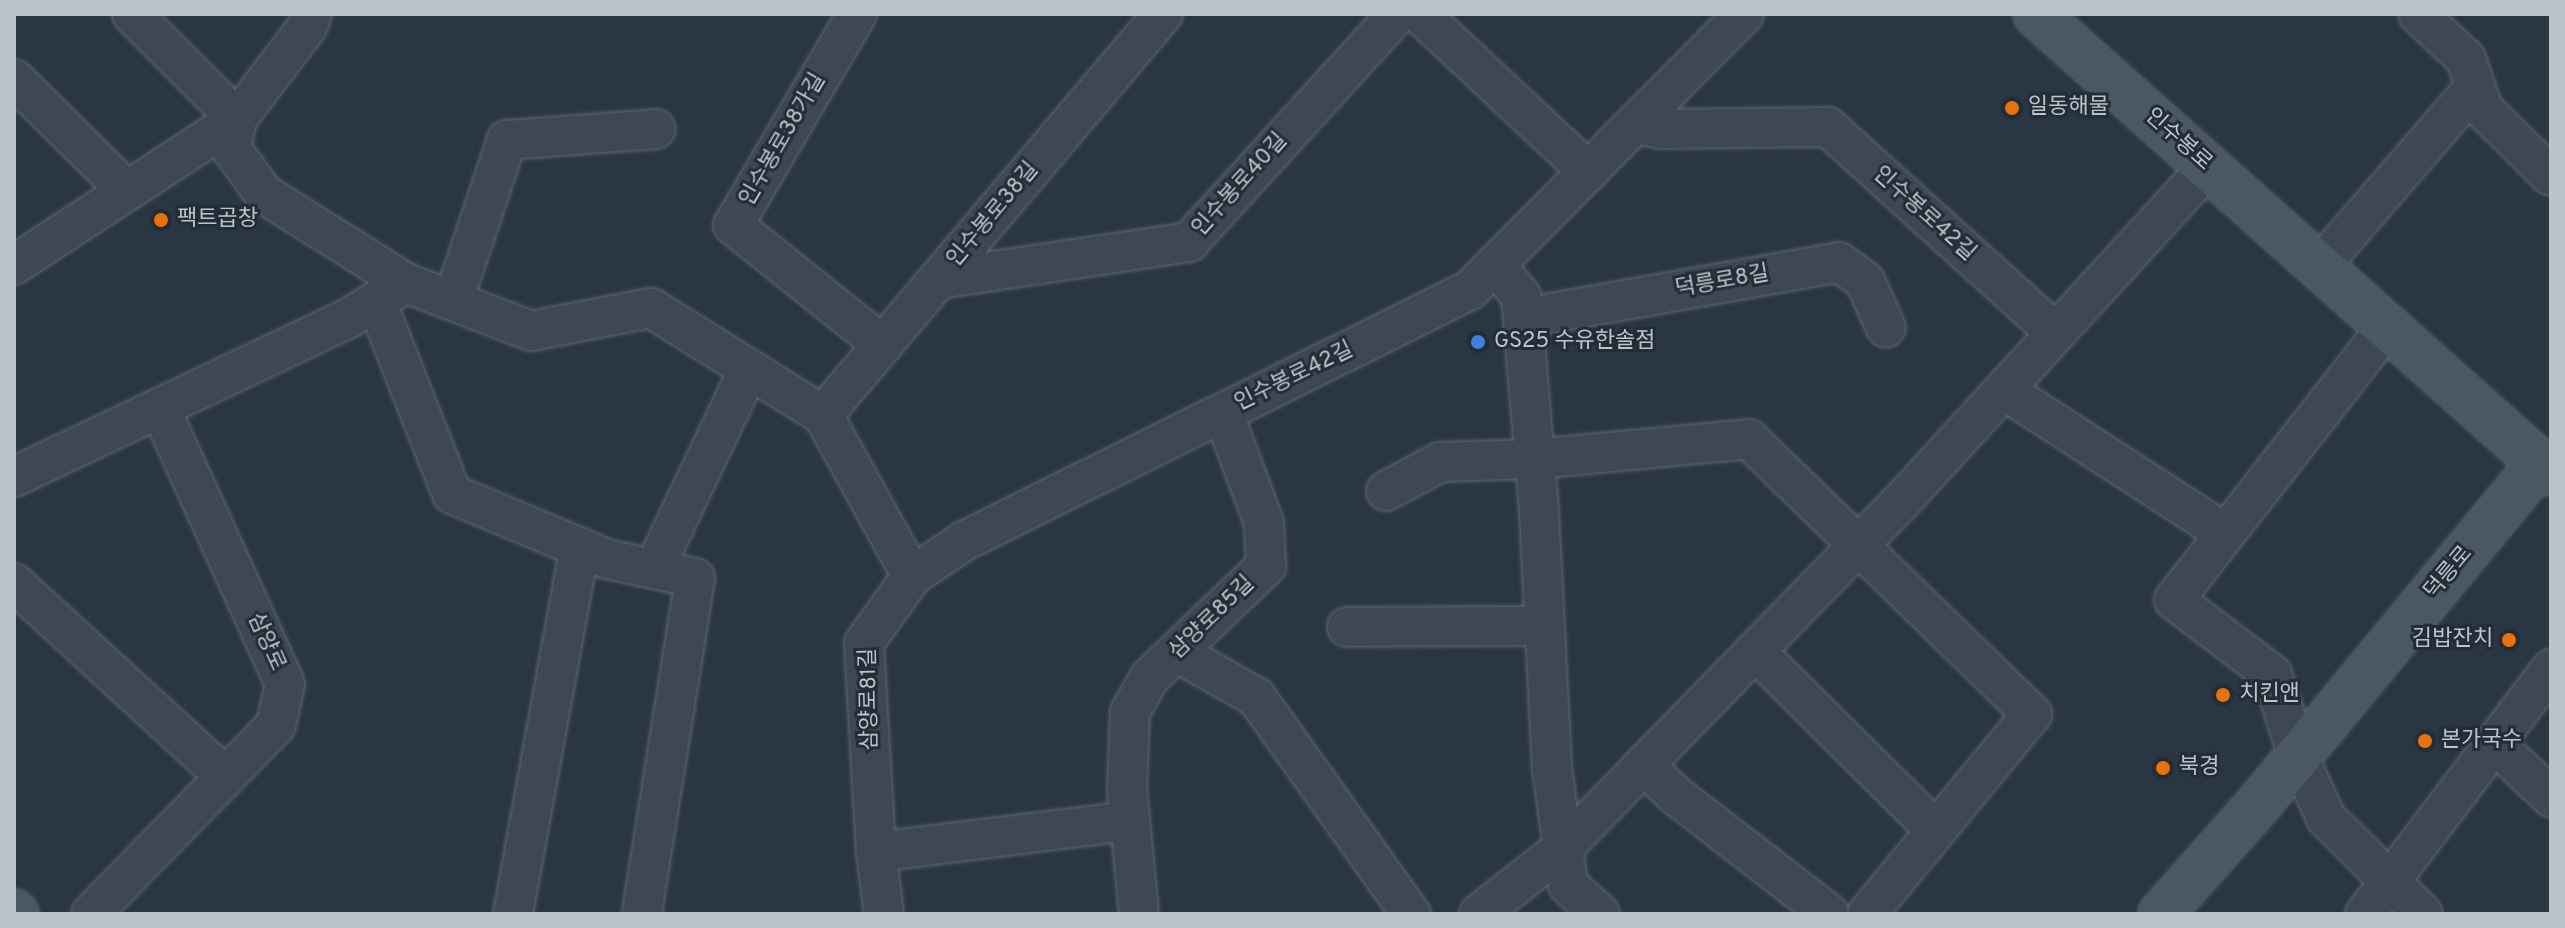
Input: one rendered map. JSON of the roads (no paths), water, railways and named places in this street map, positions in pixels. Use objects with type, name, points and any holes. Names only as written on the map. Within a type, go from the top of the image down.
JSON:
[{"type":"main road","name":"인수봉로","points":[[2036,14],[2387,327],[2547,462]]},
{"type":"main road","name":"덕릉로","points":[[2171,910],[2547,462]]},
{"type":"street","points":[[132,14],[237,119]]},
{"type":"street","points":[[21,252],[127,191],[237,119],[307,27],[312,14]]},
{"type":"street","name":"인수봉로38가길","points":[[857,14],[733,225],[883,345]]},
{"type":"street","name":"인수봉로38길","points":[[823,415],[1163,14]]},
{"type":"street","name":"인수봉로40길","points":[[939,279],[1189,242],[1397,14]]},
{"type":"street","points":[[1420,14],[1589,172]]},
{"type":"street","name":"인수봉로42길","points":[[912,576],[964,541],[1470,290],[1744,14]]},
{"type":"street","points":[[2418,14],[2466,59],[2483,109],[2551,176]]},
{"type":"street","points":[[14,79],[127,191]]},
{"type":"street","points":[[2319,267],[2475,87]]},
{"type":"street","points":[[237,119],[231,148],[264,194],[391,292],[453,301],[531,331],[651,308],[823,415],[912,576]]},
{"type":"street","name":"인수봉로42길","points":[[1636,124],[1662,129],[1828,127],[2056,333]]},
{"type":"street","points":[[453,301],[507,140],[656,129]]},
{"type":"street","points":[[1479,914],[1563,848],[1644,765],[1859,544],[2208,167]]},
{"type":"street","name":"덕릉로8길","points":[[1523,318],[1839,262],[1865,281],[1886,328]]},
{"type":"street","points":[[1495,265],[1521,296],[1535,459],[1552,769],[1568,885],[1600,914]]},
{"type":"street","points":[[14,477],[347,319],[391,292]]},
{"type":"street","points":[[391,292],[452,494],[607,559],[695,578],[642,914]]},
{"type":"street","points":[[2387,327],[2174,600],[2272,674],[2298,756],[2326,818],[2388,883],[2423,914]]},
{"type":"street","points":[[654,569],[749,369]]},
{"type":"street","points":[[2004,390],[2225,533]]},
{"type":"street","name":"삼양로","points":[[91,914],[276,725],[285,684],[160,408]]},
{"type":"street","name":"삼양로85길","points":[[1139,914],[1127,790],[1130,712],[1150,677],[1266,566],[1264,523],[1223,413]]},
{"type":"street","points":[[1386,491],[1440,462],[1535,459],[1749,439],[2032,714],[1934,829],[1867,914]]},
{"type":"street","points":[[513,914],[580,547]]},
{"type":"street","name":"삼양로81길","points":[[884,914],[876,852],[864,643],[912,576]]},
{"type":"street","points":[[14,583],[226,777]]},
{"type":"street","points":[[1347,627],[1544,626]]},
{"type":"street","points":[[1755,651],[1934,829]]},
{"type":"street","points":[[1189,659],[1256,697],[1411,914]]},
{"type":"street","points":[[2365,914],[2551,669]]},
{"type":"street","points":[[2494,743],[2551,797]]},
{"type":"street","points":[[1644,765],[1674,794],[1829,914]]},
{"type":"street","points":[[876,852],[1130,821]]},
{"type":"place","name":"일동해물","points":[[2012,108]]},
{"type":"place","name":"팩트곱창","points":[[161,220]]},
{"type":"place","name":"GS25 수유한솔점","points":[[1478,342]]},
{"type":"place","name":"김밥잔치","points":[[2509,640]]},
{"type":"place","name":"치킨앤","points":[[2223,695]]},
{"type":"place","name":"본가국수","points":[[2425,741]]},
{"type":"place","name":"북경","points":[[2163,768]]}]
